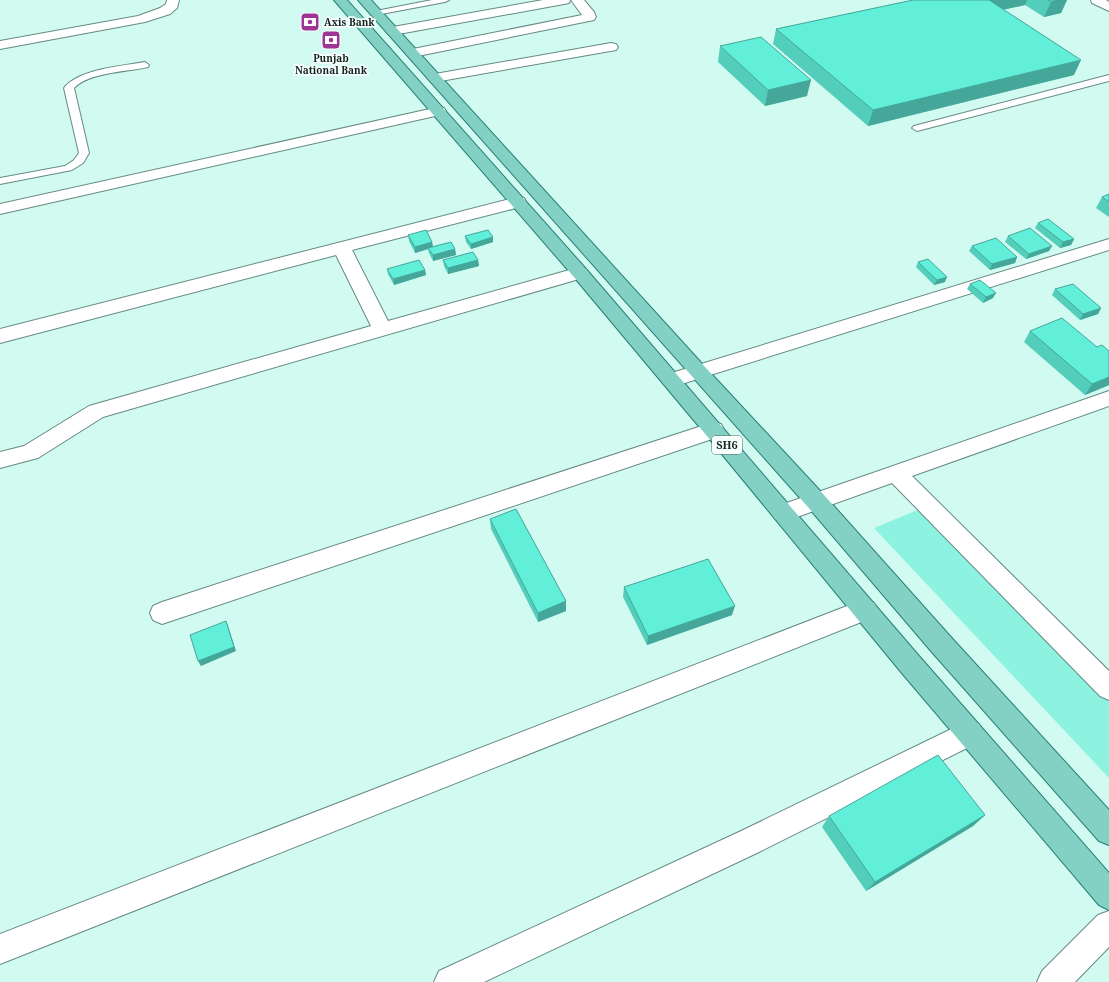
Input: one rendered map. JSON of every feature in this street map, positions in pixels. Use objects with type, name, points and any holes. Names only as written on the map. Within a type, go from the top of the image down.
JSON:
[{"type":"main road","name":"SH6","points":[[340,0],[439,111],[672,380],[865,610],[1109,895]]},
{"type":"main road","name":"SH6","points":[[370,6],[698,372],[816,501],[1109,831]]},
{"type":"street","points":[[0,45],[140,19],[165,11],[172,5],[173,0]]},
{"type":"street","points":[[393,31],[564,0]]},
{"type":"street","points":[[413,53],[589,17],[588,12],[577,0]]},
{"type":"street","points":[[1097,0],[1109,7]]},
{"type":"street","points":[[435,78],[611,47]]},
{"type":"street","points":[[0,209],[439,111]]},
{"type":"street","points":[[0,336],[518,202]]},
{"type":"street","points":[[672,380],[1109,244]]},
{"type":"street","points":[[342,248],[383,330]]},
{"type":"street","points":[[0,460],[30,452],[96,411],[580,273]]},
{"type":"street","points":[[783,513],[1109,398]]},
{"type":"street","points":[[162,613],[714,430]]},
{"type":"street","points":[[895,473],[1109,688]]},
{"type":"street","points":[[0,949],[865,610]]},
{"type":"street","points":[[450,982],[749,842],[970,733]]},
{"type":"street","points":[[1053,982],[1109,926]]},
{"type":"lane","points":[[370,6],[445,0]]},
{"type":"lane","points":[[0,182],[68,168],[77,164],[81,160],[84,153],[69,88],[72,83],[85,77],[145,65]]},
{"type":"lane","points":[[918,128],[1109,78]]},
{"type":"green space","points":[[937,502],[1109,674],[1109,778],[874,528]]},
{"type":"building","points":[[913,0],[989,0],[1081,60],[873,110],[776,29]]},
{"type":"building","points":[[761,37],[811,80],[768,90],[720,46]]},
{"type":"building","points":[[1109,194],[1109,202],[1102,197]]},
{"type":"building","points":[[1048,219],[1074,239],[1063,242],[1038,223]]},
{"type":"building","points":[[1030,228],[1052,246],[1029,254],[1008,236]]},
{"type":"building","points":[[426,230],[432,242],[415,247],[408,235]]},
{"type":"building","points":[[488,230],[493,237],[471,244],[465,236]]},
{"type":"building","points":[[996,238],[1017,257],[992,264],[972,246]]},
{"type":"building","points":[[451,242],[455,249],[433,255],[428,248]]},
{"type":"building","points":[[473,252],[478,260],[448,268],[443,260]]},
{"type":"building","points":[[928,259],[947,277],[937,280],[918,262]]},
{"type":"building","points":[[419,260],[425,270],[393,279],[387,269]]},
{"type":"building","points":[[980,280],[996,293],[986,297],[970,284]]},
{"type":"building","points":[[1073,284],[1101,308],[1083,314],[1055,289]]},
{"type":"building","points":[[1062,318],[1097,347],[1102,345],[1109,351],[1109,377],[1092,384],[1030,331]]},
{"type":"building","points":[[516,509],[566,601],[538,613],[490,519]]},
{"type":"building","points":[[708,559],[735,606],[648,636],[624,587]]},
{"type":"building","points":[[226,621],[234,647],[198,661],[190,635]]},
{"type":"building","points":[[938,755],[985,815],[875,882],[829,816]]},
{"type":"place","name":"Axis Bank","points":[[310,22]]},
{"type":"place","name":"Punjab National Bank","points":[[331,40]]}]
